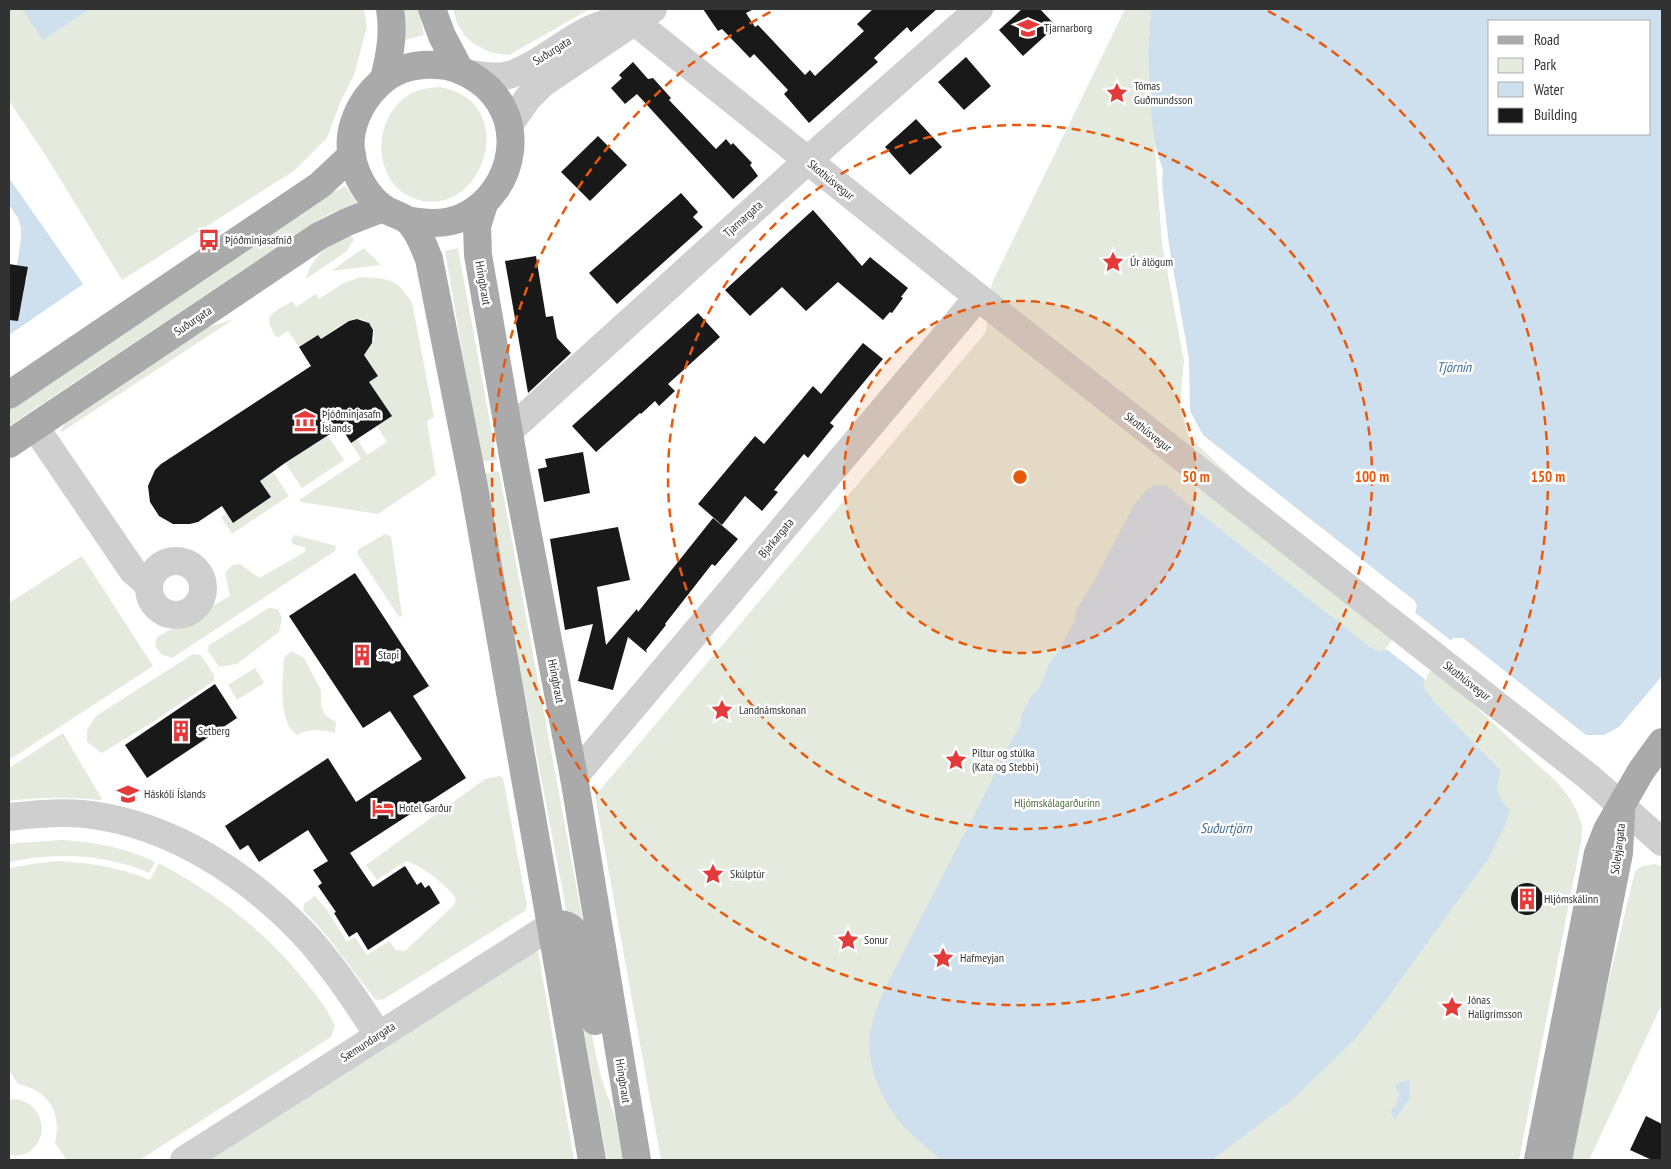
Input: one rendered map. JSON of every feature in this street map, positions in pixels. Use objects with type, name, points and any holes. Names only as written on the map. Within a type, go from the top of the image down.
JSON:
[{"type":"main road","points":[[384,79],[391,47],[392,22],[390,9]]},
{"type":"main road","points":[[432,9],[442,36],[465,72]]},
{"type":"main road","points":[[423,64],[442,65],[465,72],[484,84],[495,96],[503,108],[508,125],[511,140],[510,158],[504,176],[495,191],[484,204],[462,217],[442,223],[424,223],[408,220],[383,208],[368,194],[358,176],[352,156],[352,131],[360,107],[371,91],[384,79],[404,68],[423,64]]},
{"type":"main road","points":[[9,395],[320,186],[352,156]]},
{"type":"main road","name":"Hringbraut","points":[[484,204],[478,226],[478,255],[574,777],[637,1160]]},
{"type":"main road","name":"Suðurgata","points":[[9,444],[319,236],[347,222],[383,208]]},
{"type":"main road","points":[[408,220],[421,240],[429,259],[474,487],[592,1160]]},
{"type":"main road","points":[[1621,807],[1647,761],[1662,742]]},
{"type":"main road","name":"Sóleyjargata","points":[[1538,1160],[1598,853],[1607,830],[1621,807]]},
{"type":"main road","name":"Sóleyjargata","points":[[1558,1160],[1619,853],[1622,829],[1621,807]]},
{"type":"main road","points":[[552,925],[566,924],[574,932],[580,945],[600,1045],[628,1114]]},
{"type":"street","name":"Tjarnargata","points":[[509,431],[808,160],[979,9]]},
{"type":"street","name":"Suðurgata","points":[[465,72],[490,77],[514,74],[590,28],[644,15]]},
{"type":"street","name":"Suðurgata","points":[[508,125],[528,98],[542,84],[644,15]]},
{"type":"street","name":"Skothúsvegur","points":[[644,15],[808,160],[978,298],[1590,778],[1662,842]]},
{"type":"street","name":"Bjarkargata","points":[[574,777],[978,298]]},
{"type":"street","points":[[35,427],[133,570],[149,585]]},
{"type":"street","points":[[9,817],[36,814],[92,815],[142,826],[189,845],[230,872],[275,906],[305,935],[329,964],[378,1036]]},
{"type":"street","name":"Sæmundargata","points":[[184,1160],[552,925]]},
{"type":"green space","points":[[9,9],[364,9],[367,27],[354,75],[340,103],[327,138],[294,171],[122,280],[44,153],[9,101]]},
{"type":"green space","points":[[403,9],[418,9],[424,35],[405,40]]},
{"type":"green space","points":[[453,9],[590,9],[509,55],[492,53],[474,44],[465,36],[457,23]]},
{"type":"green space","name":"Hljómskálagarðurinn","points":[[1125,9],[1151,9],[1148,57],[1162,243],[1184,361],[1180,406],[1188,436],[1554,780],[1572,801],[1580,817],[1582,828],[1581,842],[1519,1160],[661,1160],[595,796],[986,332],[992,283]]},
{"type":"green space","points":[[439,87],[464,96],[479,111],[486,131],[485,153],[477,173],[464,190],[445,200],[423,201],[406,195],[394,184],[385,170],[382,154],[382,136],[387,120],[396,105],[413,92]]},
{"type":"green space","points":[[345,186],[357,203],[329,214],[301,231],[9,426],[9,410],[329,194]]},
{"type":"green space","points":[[350,235],[354,239],[347,251],[306,279],[312,264],[322,252],[335,242]]},
{"type":"green space","points":[[364,248],[381,265],[331,271]]},
{"type":"green space","points":[[458,248],[497,460],[481,462],[445,251]]},
{"type":"green space","points":[[360,277],[380,278],[391,281],[399,286],[412,302],[434,417],[427,421],[436,475],[378,514],[301,502],[299,500],[361,459],[351,443],[357,439],[367,455],[387,442],[377,426],[391,416],[369,382],[378,376],[361,353],[373,342],[373,329],[364,320],[350,320],[321,339],[318,335],[299,347],[288,331],[277,338],[272,330],[269,319],[274,313],[292,301],[296,307],[316,294],[319,299],[342,284]]},
{"type":"green space","points":[[234,319],[60,433],[67,419],[205,328]]},
{"type":"green space","points":[[328,436],[344,460],[302,488],[285,463]]},
{"type":"green space","points":[[499,471],[583,922],[567,914],[483,474]]},
{"type":"green space","points":[[273,472],[289,496],[232,534],[221,517],[227,514],[233,523],[271,497],[260,480]]},
{"type":"green space","points":[[385,534],[391,536],[402,616],[399,617],[357,553],[359,549]]},
{"type":"green space","points":[[295,535],[336,546],[335,551],[172,658],[161,654],[155,646],[157,637],[230,596],[225,573],[232,565],[240,564],[259,578],[305,552],[306,548],[293,544],[291,540]]},
{"type":"green space","points":[[82,556],[153,666],[9,760],[9,603]]},
{"type":"green space","points":[[269,608],[278,609],[282,618],[279,632],[237,664],[219,667],[208,651],[209,645]]},
{"type":"green space","points":[[291,651],[304,658],[321,690],[321,705],[325,715],[336,722],[335,733],[316,730],[306,731],[297,735],[286,720],[282,688],[284,658]]},
{"type":"green space","points":[[193,654],[201,655],[214,675],[214,681],[102,753],[87,742],[87,730],[96,716]]},
{"type":"green space","points":[[255,668],[264,683],[237,700],[228,685]]},
{"type":"green space","points":[[63,733],[102,799],[54,798],[9,801],[9,768]]},
{"type":"green space","points":[[499,776],[503,778],[527,905],[525,911],[384,999],[377,1000],[327,936],[303,910],[304,904],[315,896],[327,910],[347,942],[355,937],[367,955],[389,941],[396,950],[405,951],[454,905],[456,898],[433,876],[420,867],[406,861],[377,880],[366,865],[485,779]]},
{"type":"green space","points":[[63,840],[110,846],[155,862],[149,873],[115,862],[80,857],[44,857],[9,862],[9,845]]},
{"type":"green space","points":[[60,861],[106,867],[150,880],[159,863],[200,887],[238,914],[290,963],[322,1002],[329,1014],[335,1026],[331,1037],[140,1160],[67,1160],[55,1143],[57,1122],[51,1104],[38,1092],[18,1084],[9,1070],[9,868]]},
{"type":"green space","points":[[1655,864],[1662,867],[1662,1004],[1589,1160],[1566,1160],[1635,871],[1643,866]]},
{"type":"green space","points":[[537,945],[574,1160],[208,1160]]},
{"type":"green space","points":[[569,947],[577,959],[597,1060],[615,1117],[623,1160],[607,1160]]},
{"type":"green space","points":[[16,1099],[29,1104],[37,1112],[41,1122],[41,1133],[38,1142],[31,1150],[22,1155],[9,1155],[9,1100]]},
{"type":"water","points":[[22,9],[89,9],[43,40]]},
{"type":"water","points":[[1151,9],[1662,9],[1662,676],[1619,727],[1604,735],[1586,735],[1463,638],[1453,638],[1425,674],[1423,686],[1433,701],[1501,771],[1497,787],[1498,792],[1502,801],[1510,810],[1505,825],[1488,859],[1385,1001],[1354,1040],[1293,1099],[1212,1160],[941,1160],[906,1129],[883,1097],[874,1072],[869,1047],[874,1016],[886,986],[989,786],[1003,755],[1020,727],[1022,714],[1030,698],[1040,687],[1049,664],[1057,654],[1074,621],[1077,609],[1134,505],[1146,490],[1156,485],[1164,485],[1171,489],[1371,648],[1380,652],[1389,650],[1415,613],[1417,606],[1415,601],[1203,435],[1190,411],[1189,359],[1169,245],[1162,184],[1163,171],[1155,144],[1150,106],[1148,53]]},
{"type":"water","points":[[9,178],[83,284],[9,335],[9,304],[21,306],[24,290],[18,289],[19,281],[26,282],[28,268],[17,265],[21,228],[18,218],[9,205]]},
{"type":"water","points":[[1409,1080],[1410,1099],[1395,1119],[1390,1112],[1392,1108],[1397,1106],[1396,1101],[1398,1096],[1401,1095],[1397,1091],[1395,1084]]},
{"type":"pier","points":[[1413,611],[1453,642],[1427,675],[1426,680],[1385,648]]},
{"type":"building","points":[[703,9],[754,9],[746,13],[755,27],[758,25],[805,75],[810,70],[815,76],[864,31],[857,24],[873,9],[937,9],[911,32],[907,27],[874,58],[878,62],[809,123],[784,94],[788,90],[754,54],[750,58],[722,29],[718,31]]},
{"type":"building","name":"Tjarnarborg","points":[[1022,9],[1040,9],[1056,26],[1023,56],[999,30]]},
{"type":"building","points":[[966,57],[991,86],[964,110],[938,82]]},
{"type":"building","points":[[633,62],[648,79],[653,78],[671,98],[669,100],[716,149],[726,139],[731,145],[733,143],[752,163],[750,165],[758,176],[733,199],[637,94],[625,104],[611,88],[622,78],[619,75]]},
{"type":"building","points":[[916,119],[942,147],[910,175],[885,147]]},
{"type":"building","points":[[598,136],[627,165],[590,201],[561,172]]},
{"type":"building","points":[[681,193],[698,212],[693,217],[703,227],[617,304],[589,273]]},
{"type":"building","points":[[813,210],[862,266],[870,257],[908,288],[892,313],[890,312],[883,320],[838,282],[806,311],[782,287],[750,316],[725,290]]},
{"type":"building","points":[[536,256],[546,317],[553,316],[557,338],[571,353],[528,393],[505,261]]},
{"type":"building","points":[[9,264],[28,267],[18,321],[9,320]]},
{"type":"building","points":[[698,313],[720,337],[668,384],[675,391],[659,406],[655,401],[596,452],[572,426]]},
{"type":"building","name":"Þjóðminjasafn Íslands","points":[[357,319],[369,323],[373,330],[372,343],[364,355],[378,376],[369,382],[392,416],[351,443],[341,427],[285,463],[260,481],[271,497],[233,523],[222,506],[198,522],[190,524],[173,524],[159,516],[150,502],[148,486],[155,470],[161,464],[311,366],[299,347],[318,335],[321,339],[349,321]]},
{"type":"building","points":[[863,343],[883,359],[830,423],[834,426],[808,458],[804,454],[774,490],[778,492],[762,511],[745,496],[722,525],[698,504],[755,436],[764,444],[813,386],[821,394]]},
{"type":"building","points":[[583,452],[590,493],[544,502],[538,469],[547,467],[545,459]]},
{"type":"building","points":[[713,518],[738,539],[715,566],[712,564],[646,650],[647,653],[628,637],[613,690],[578,681],[593,624],[565,630],[550,539],[618,527],[630,580],[597,587],[606,645],[637,609],[638,612]]},
{"type":"building","points":[[355,573],[429,686],[413,696],[466,778],[350,853],[373,887],[405,866],[417,885],[421,882],[425,888],[429,885],[440,903],[368,950],[357,932],[349,937],[334,913],[336,912],[318,886],[322,883],[313,870],[328,861],[308,830],[259,862],[248,845],[240,850],[225,826],[328,758],[356,802],[422,759],[390,711],[363,728],[289,616]]},
{"type":"building","name":"Setberg","points":[[215,684],[237,718],[147,778],[125,745]]},
{"type":"building","name":"Hljómskálinn","points":[[1527,883],[1533,884],[1538,888],[1542,893],[1542,905],[1538,910],[1533,914],[1527,915],[1521,914],[1516,910],[1512,905],[1511,899],[1512,893],[1516,888],[1521,884]]},
{"type":"building","points":[[1646,1116],[1662,1124],[1662,1160],[1652,1160],[1630,1150]]},
{"type":"place","name":"Tjarnarborg","points":[[1028,28]]},
{"type":"place","name":"Tómas Guðmundsson","points":[[1117,93]]},
{"type":"place","name":"Þjóðminjasafnið","points":[[209,240]]},
{"type":"place","name":"Úr álögum","points":[[1113,262]]},
{"type":"place","name":"Þjóðminjasafn Íslands","points":[[305,421]]},
{"type":"place","name":"Stapi","points":[[362,655]]},
{"type":"place","name":"Landnámskonan","points":[[722,710]]},
{"type":"place","name":"Setberg","points":[[181,731]]},
{"type":"place","name":"Piltur og stúlka (Kata og Stebbi)","points":[[956,760]]},
{"type":"place","name":"Háskóli Íslands","points":[[128,794]]},
{"type":"place","name":"Hotel Garður","points":[[383,808]]},
{"type":"place","name":"Skúlptúr","points":[[713,874]]},
{"type":"place","name":"Hljómskálinn","points":[[1527,899]]},
{"type":"place","name":"Sonur","points":[[848,940]]},
{"type":"place","name":"Hafmeyjan","points":[[943,958]]},
{"type":"place","name":"Jónas Hallgrímsson","points":[[1452,1007]]},
{"type":"water label","name":"Tjörnin","points":[[1454,367]]},
{"type":"water label","name":"Suðurtjörn","points":[[1226,828]]}]
